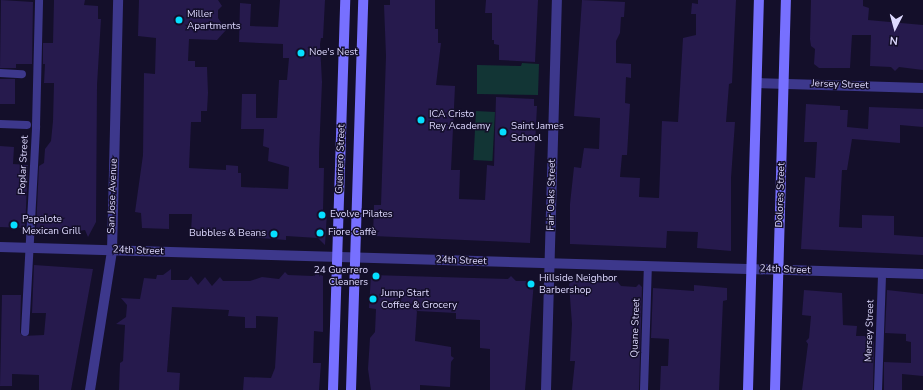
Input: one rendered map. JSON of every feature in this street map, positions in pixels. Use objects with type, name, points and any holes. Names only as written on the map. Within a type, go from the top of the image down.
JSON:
[{"type":"main road","name":"Guerrero Street","points":[[333,390],[345,0]]},
{"type":"main road","name":"Guerrero Street","points":[[351,390],[363,0]]},
{"type":"main road","points":[[748,390],[759,0]]},
{"type":"main road","name":"Dolores Street","points":[[775,390],[786,0]]},
{"type":"street","name":"San Jose Avenue","points":[[90,390],[112,250],[118,0]]},
{"type":"street","name":"Fair Oaks Street","points":[[546,390],[557,0]]},
{"type":"street","name":"Jersey Street","points":[[757,83],[923,88]]},
{"type":"street","name":"24th Street","points":[[0,247],[923,274]]},
{"type":"lane","name":"Poplar Street","points":[[25,332],[36,126],[39,0]]},
{"type":"lane","points":[[0,73],[22,74]]},
{"type":"lane","points":[[0,124],[27,125]]},
{"type":"lane","name":"Quane Street","points":[[644,390],[648,266]]},
{"type":"lane","name":"Mersey Street","points":[[878,390],[882,273]]},
{"type":"green space","points":[[522,63],[539,64],[538,95],[477,94],[477,65],[521,66]]},
{"type":"green space","points":[[476,111],[495,112],[492,161],[473,160]]},
{"type":"building","points":[[1,0],[33,2],[32,64],[16,64],[16,68],[0,68]]},
{"type":"building","points":[[54,0],[85,0],[84,5],[98,6],[98,19],[101,19],[97,85],[96,222],[88,237],[85,230],[72,232],[46,229],[42,234],[36,229],[39,166],[44,163],[45,149],[51,141],[53,121],[54,83],[44,83],[45,64],[43,64],[43,43],[53,43]]},
{"type":"building","points":[[139,0],[218,0],[222,6],[218,10],[218,18],[226,30],[217,40],[189,39],[188,61],[195,61],[195,67],[207,67],[208,93],[207,111],[201,111],[201,122],[191,122],[189,168],[226,170],[226,165],[238,166],[238,173],[241,173],[241,187],[288,189],[289,167],[268,161],[269,148],[263,146],[264,129],[241,129],[242,94],[256,94],[256,118],[277,118],[279,80],[287,80],[289,58],[283,58],[283,44],[239,42],[240,3],[251,4],[250,26],[278,27],[280,0],[325,0],[323,38],[321,38],[320,44],[322,82],[319,168],[324,168],[323,211],[327,212],[325,245],[318,238],[286,236],[286,240],[195,233],[191,232],[192,214],[169,214],[169,229],[142,228],[141,213],[135,212],[143,155],[144,73],[155,74],[156,38],[138,36]]},
{"type":"building","name":"ICA Cristo Rey Academy","points":[[390,0],[435,0],[435,29],[438,29],[438,43],[441,43],[436,85],[455,86],[451,170],[460,170],[459,199],[485,200],[487,165],[494,166],[496,97],[534,99],[534,106],[537,106],[530,243],[373,236],[374,205],[381,205],[386,56],[384,5],[390,5]]},
{"type":"building","points":[[486,0],[538,0],[535,62],[499,60],[499,45],[494,44],[494,40],[492,40],[492,13],[485,13]]},
{"type":"building","points":[[582,0],[625,2],[624,17],[621,17],[620,33],[616,41],[616,63],[631,64],[631,78],[626,77],[625,103],[630,104],[627,155],[622,155],[620,177],[640,178],[639,197],[659,198],[662,121],[678,122],[683,38],[696,35],[696,14],[691,14],[692,3],[698,4],[698,0],[736,0],[732,83],[729,84],[726,122],[735,122],[731,178],[731,251],[697,248],[698,232],[667,231],[666,248],[570,244],[570,204],[574,167],[581,168],[584,148],[599,149],[600,118],[574,116]]},
{"type":"building","points":[[811,0],[863,0],[863,6],[869,8],[868,20],[923,25],[923,70],[899,67],[895,71],[891,67],[870,66],[871,35],[852,35],[850,68],[819,68],[814,64],[815,49],[811,46],[810,39]]},
{"type":"building","points":[[0,79],[15,79],[15,104],[0,104]]},
{"type":"building","points":[[806,104],[840,106],[840,110],[848,110],[847,127],[868,129],[869,107],[923,109],[923,127],[900,125],[900,143],[852,139],[847,170],[842,170],[839,227],[862,228],[862,215],[894,216],[894,235],[923,237],[923,255],[801,249],[805,177],[815,178],[817,142],[804,142]]},
{"type":"building","points":[[0,146],[14,147],[13,164],[28,165],[25,228],[0,227]]},
{"type":"building","points":[[34,265],[93,269],[71,390],[39,390],[39,375],[12,374],[12,386],[0,386],[2,295],[21,295],[20,332],[22,336],[44,335],[46,313],[32,313]]},
{"type":"building","points":[[171,269],[171,280],[188,280],[191,276],[198,285],[205,277],[212,286],[220,277],[223,281],[250,281],[262,277],[279,279],[285,272],[288,275],[313,276],[316,273],[323,276],[323,332],[314,331],[313,363],[321,363],[319,390],[243,390],[244,377],[271,378],[275,368],[278,317],[256,316],[256,328],[245,328],[245,317],[228,316],[229,310],[172,307],[167,372],[180,373],[179,390],[119,390],[120,363],[123,361],[125,325],[116,324],[126,317],[127,305],[121,298],[140,299],[144,278],[156,279],[157,275],[163,275]]},
{"type":"building","points":[[371,275],[508,279],[511,276],[516,281],[534,281],[525,390],[490,390],[490,349],[480,348],[480,320],[456,319],[456,313],[417,311],[415,341],[451,347],[451,356],[454,358],[451,362],[450,387],[420,385],[420,390],[371,390],[368,369],[370,338],[375,332],[376,309],[369,308]]},
{"type":"building","points":[[573,280],[617,281],[621,286],[636,287],[639,284],[642,287],[639,390],[572,390],[575,361],[570,361],[572,324],[569,284]]},
{"type":"building","points":[[694,285],[727,288],[727,300],[723,301],[719,390],[660,390],[661,366],[668,366],[669,339],[651,338],[653,288],[694,291]]},
{"type":"building","points":[[804,290],[842,293],[843,325],[857,326],[856,336],[865,336],[874,342],[873,390],[802,390],[808,344],[806,341],[809,338],[811,316],[802,315]]},
{"type":"building","points":[[887,290],[923,294],[923,376],[902,374],[902,390],[884,390],[884,362],[911,363],[911,342],[906,341],[906,334],[885,333]]},
{"type":"place","name":"Miller Apartments","points":[[179,20]]},
{"type":"place","name":"Noe's Nest","points":[[301,53]]},
{"type":"place","name":"ICA Cristo Rey Academy","points":[[421,120]]},
{"type":"place","name":"Saint James School","points":[[503,132]]},
{"type":"place","name":"Evolve Pilates","points":[[322,215]]},
{"type":"place","name":"Papalote Mexican Grill","points":[[14,225]]},
{"type":"place","name":"Fiore Caffè","points":[[320,233]]},
{"type":"place","name":"Bubbles & Beans","points":[[274,234]]},
{"type":"place","name":"24 Guerrero Cleaners","points":[[376,276]]},
{"type":"place","name":"Hillside Neighbor Barbershop","points":[[531,284]]},
{"type":"place","name":"Jump Start Coffee & Grocery","points":[[373,299]]}]
